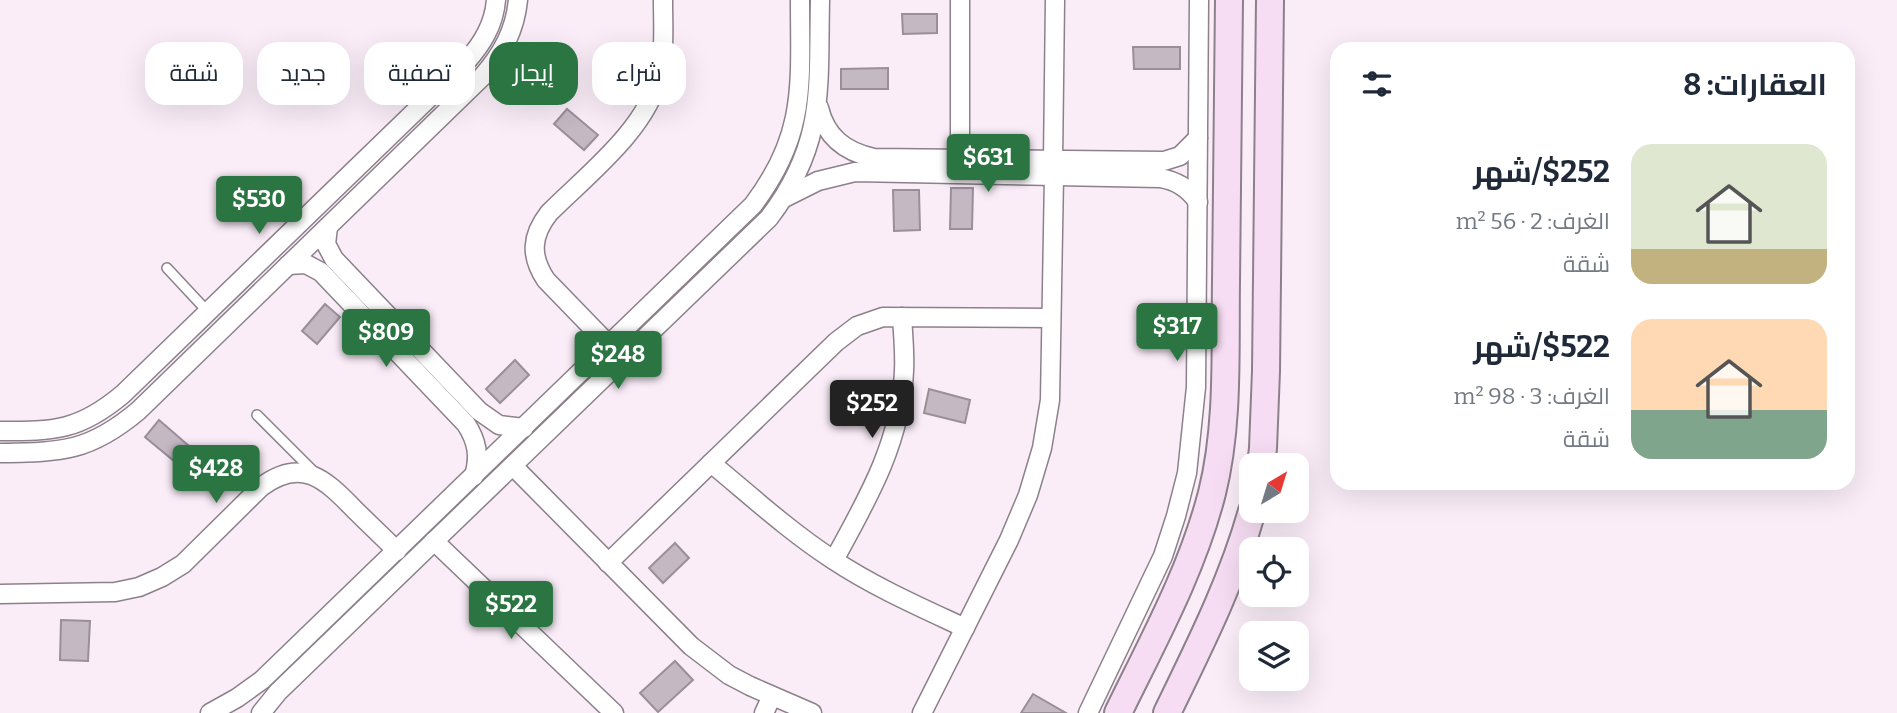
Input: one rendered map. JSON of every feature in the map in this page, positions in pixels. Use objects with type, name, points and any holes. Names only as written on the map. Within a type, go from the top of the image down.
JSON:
[{"type":"street","points":[[0,431],[50,430],[71,426],[90,418],[123,394],[466,62],[489,29],[496,0]]},
{"type":"street","points":[[0,453],[52,453],[77,448],[100,438],[138,411],[482,77],[497,60],[509,38],[517,14],[518,0]]},
{"type":"street","points":[[610,345],[546,280],[534,253],[534,238],[549,213],[629,133],[648,106],[660,75],[663,0]]},
{"type":"street","points":[[209,713],[262,680],[737,223],[767,186],[789,144],[800,97],[800,0]]},
{"type":"street","points":[[261,713],[278,692],[751,235],[784,198],[807,153],[818,104],[820,0]]},
{"type":"street","points":[[960,0],[960,159]]},
{"type":"street","points":[[922,713],[1009,540],[1028,495],[1042,448],[1050,400],[1055,0]]},
{"type":"street","points":[[1088,713],[1163,556],[1176,516],[1193,431],[1196,387],[1199,0]]},
{"type":"street","points":[[1118,713],[1181,584],[1199,538],[1212,491],[1220,442],[1225,369],[1229,0]]},
{"type":"street","points":[[1263,453],[1270,0]]},
{"type":"street","points":[[818,104],[830,135],[842,147],[857,155],[874,158],[960,159],[1160,178],[1185,188],[1198,202]]},
{"type":"street","points":[[784,198],[818,181],[855,172],[1053,169],[1164,161],[1180,156],[1198,138]]},
{"type":"street","points":[[328,226],[326,244],[334,259],[478,411],[499,425],[524,428]]},
{"type":"street","points":[[288,265],[306,264],[321,272],[466,424],[474,435],[478,449],[474,476]]},
{"type":"street","points":[[608,563],[846,333],[870,320],[883,317],[1051,318]]},
{"type":"street","points":[[834,560],[875,484],[894,434],[904,369],[902,317]]},
{"type":"street","points":[[711,463],[792,530],[834,560],[879,587],[965,628]]},
{"type":"street","points":[[513,466],[691,646],[729,674],[812,713]]},
{"type":"street","points":[[0,594],[115,592],[139,587],[183,564],[261,487],[273,478],[288,473],[304,472],[319,477],[397,551]]},
{"type":"street","points":[[1167,713],[1221,602],[1248,523]]},
{"type":"street","points":[[434,541],[614,713]]},
{"type":"street","points":[[764,713],[772,696]]},
{"type":"lane","points":[[167,268],[208,312]]},
{"type":"lane","points":[[257,415],[319,477]]},
{"type":"building","points":[[902,14],[937,14],[937,33],[903,34]]},
{"type":"building","points":[[1133,47],[1180,47],[1180,69],[1134,69]]},
{"type":"building","points":[[888,68],[888,89],[841,89],[841,69]]},
{"type":"building","points":[[567,109],[598,135],[584,150],[554,124]]},
{"type":"building","points":[[951,188],[973,188],[972,229],[950,229]]},
{"type":"building","points":[[893,190],[919,190],[920,230],[894,231]]},
{"type":"building","points":[[325,304],[340,317],[317,344],[302,331]]},
{"type":"building","points":[[515,360],[529,375],[500,403],[486,389]]},
{"type":"building","points":[[929,389],[970,400],[965,423],[924,413]]},
{"type":"building","points":[[159,420],[188,445],[174,461],[145,437]]},
{"type":"building","points":[[675,543],[689,558],[663,583],[649,568]]},
{"type":"building","points":[[61,620],[90,621],[88,661],[60,660]]},
{"type":"building","points":[[675,661],[693,680],[658,712],[640,693]]},
{"type":"building","points":[[1033,694],[1066,713],[1021,713]]}]
